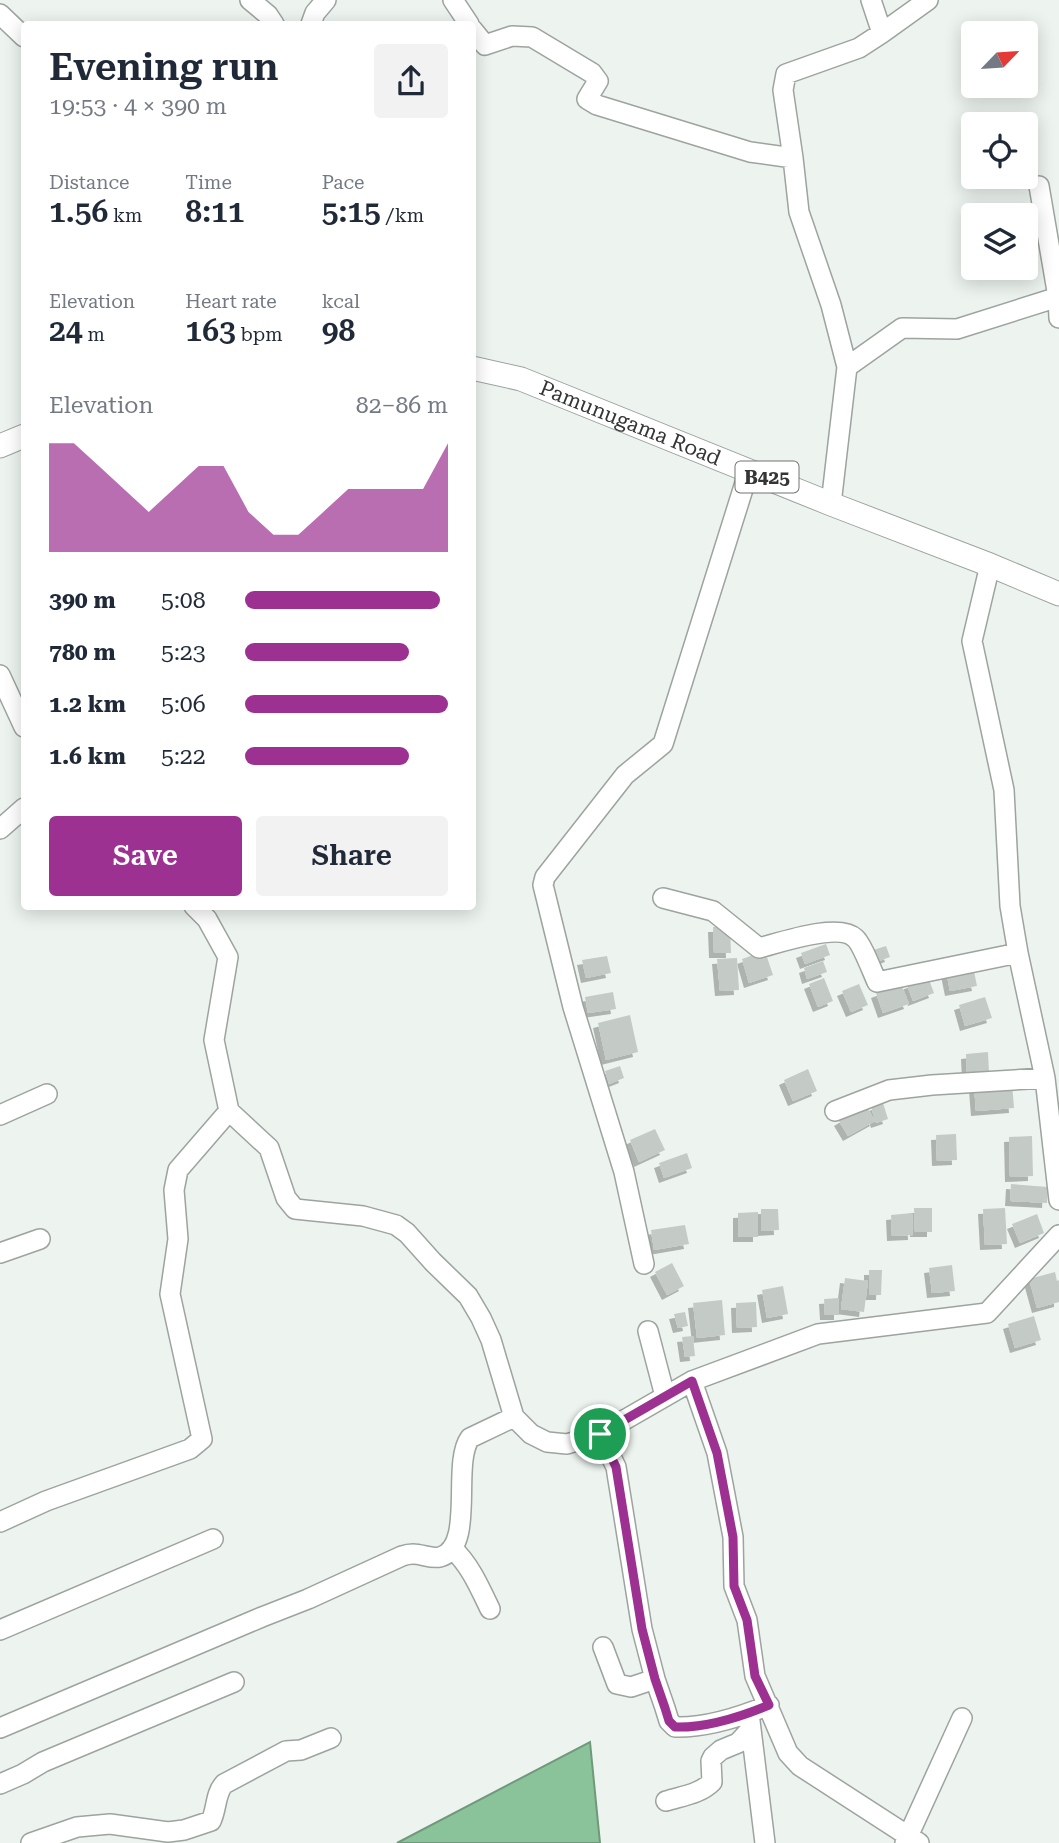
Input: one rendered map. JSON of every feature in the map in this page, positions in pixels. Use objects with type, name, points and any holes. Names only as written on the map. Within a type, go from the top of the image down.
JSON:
[{"type":"main road","name":"Pamunugama Road","points":[[476,369],[521,379],[1059,594]]},
{"type":"main road","points":[[0,446],[21,437]]},
{"type":"street","points":[[250,0],[272,21]]},
{"type":"street","points":[[453,0],[467,21]]},
{"type":"street","points":[[871,0],[883,33]]},
{"type":"street","points":[[831,503],[847,367],[831,305],[799,212],[783,90],[786,74],[859,48],[928,0]]},
{"type":"street","points":[[0,14],[21,34]]},
{"type":"street","points":[[476,34],[485,46],[512,36],[532,37],[560,53],[592,73],[598,81],[587,99],[597,105],[750,152],[793,158]]},
{"type":"street","points":[[1039,186],[1059,318]]},
{"type":"street","points":[[847,367],[902,328],[957,329],[1058,298]]},
{"type":"street","points":[[644,1264],[624,1172],[573,1007],[543,885],[545,877],[625,775],[663,744],[749,470]]},
{"type":"street","points":[[990,565],[972,642],[1004,790],[1010,906],[1045,1078],[1059,1200]]},
{"type":"street","points":[[0,676],[21,721]]},
{"type":"street","points":[[0,829],[21,811]]},
{"type":"street","points":[[663,898],[713,911],[759,948],[822,932],[848,934],[856,938],[877,982],[1018,953]]},
{"type":"street","points":[[198,910],[207,919],[228,957],[214,1040],[229,1111],[270,1148],[286,1198],[295,1209],[363,1216],[396,1225],[407,1233],[468,1296],[491,1340],[514,1417],[531,1434],[547,1442],[567,1444],[600,1434],[692,1381],[818,1334],[987,1313],[1059,1235]]},
{"type":"street","points":[[835,1111],[889,1090],[1045,1078]]},
{"type":"street","points":[[0,1115],[47,1094]]},
{"type":"street","points":[[0,1522],[46,1501],[190,1449],[202,1439],[170,1294],[178,1239],[174,1190],[178,1170],[229,1111]]},
{"type":"street","points":[[0,1253],[40,1239]]},
{"type":"street","points":[[648,1331],[665,1396]]},
{"type":"street","points":[[692,1381],[717,1453],[733,1537],[734,1586],[747,1620],[755,1676],[788,1753],[800,1766],[911,1841],[962,1717]]},
{"type":"street","points":[[0,1728],[308,1600],[402,1556],[443,1556],[452,1548],[460,1525],[465,1445],[470,1438],[514,1417]]},
{"type":"street","points":[[600,1434],[616,1467],[642,1629],[669,1721],[675,1727],[690,1728],[750,1721]]},
{"type":"street","points":[[0,1630],[213,1539]]},
{"type":"street","points":[[452,1548],[473,1573],[489,1609]]},
{"type":"street","points":[[603,1647],[617,1684],[632,1687],[655,1679]]},
{"type":"street","points":[[0,1784],[43,1762],[234,1682]]},
{"type":"street","points":[[666,1801],[709,1786],[712,1782],[713,1757],[721,1750],[738,1743],[750,1721],[769,1705]]},
{"type":"street","points":[[750,1721],[765,1843]]},
{"type":"street","points":[[31,1843],[77,1827],[110,1824],[168,1832],[211,1821],[219,1789],[224,1784],[286,1751],[301,1749],[331,1738]]},
{"type":"shaded area","points":[[590,1742],[600,1843],[397,1843]]},
{"type":"building","points":[[713,927],[730,927],[731,953],[714,953]]},
{"type":"building","points":[[826,944],[830,955],[805,964],[801,953]]},
{"type":"building","points":[[886,946],[890,957],[871,964],[867,952]]},
{"type":"building","points":[[765,951],[773,975],[749,983],[742,959]]},
{"type":"building","points":[[607,956],[611,973],[586,978],[582,960]]},
{"type":"building","points":[[737,958],[739,990],[720,991],[717,959]]},
{"type":"building","points":[[823,961],[827,972],[807,979],[804,968]]},
{"type":"building","points":[[973,966],[977,986],[950,991],[946,971]]},
{"type":"building","points":[[928,977],[934,993],[913,1001],[907,985]]},
{"type":"building","points":[[824,978],[833,1001],[818,1007],[809,984]]},
{"type":"building","points":[[859,984],[868,1005],[851,1012],[842,991]]},
{"type":"building","points":[[901,984],[909,1004],[883,1013],[876,993]]},
{"type":"building","points":[[613,992],[616,1009],[588,1013],[585,997]]},
{"type":"building","points":[[985,997],[992,1018],[965,1026],[959,1005]]},
{"type":"building","points":[[630,1015],[638,1052],[606,1060],[598,1023]]},
{"type":"building","points":[[988,1052],[989,1073],[967,1075],[966,1054]]},
{"type":"building","points":[[620,1066],[624,1078],[609,1084],[605,1071]]},
{"type":"building","points":[[808,1069],[817,1091],[793,1101],[784,1080]]},
{"type":"building","points":[[1012,1083],[1014,1108],[976,1111],[974,1086]]},
{"type":"building","points":[[883,1103],[888,1119],[876,1123],[871,1107]]},
{"type":"building","points":[[866,1105],[875,1121],[848,1136],[839,1121]]},
{"type":"building","points":[[655,1129],[665,1150],[639,1162],[630,1140]]},
{"type":"building","points":[[956,1134],[957,1160],[937,1161],[936,1135]]},
{"type":"building","points":[[1032,1136],[1033,1176],[1010,1177],[1009,1137]]},
{"type":"building","points":[[687,1153],[692,1168],[664,1178],[659,1163]]},
{"type":"building","points":[[1011,1184],[1048,1187],[1047,1203],[1010,1201]]},
{"type":"building","points":[[914,1208],[932,1208],[932,1232],[915,1232]]},
{"type":"building","points":[[1005,1208],[1007,1244],[985,1245],[983,1209]]},
{"type":"building","points":[[761,1209],[778,1209],[779,1230],[761,1231]]},
{"type":"building","points":[[758,1212],[758,1237],[738,1237],[738,1213]]},
{"type":"building","points":[[912,1213],[913,1235],[892,1236],[891,1215]]},
{"type":"building","points":[[1037,1214],[1044,1233],[1020,1243],[1012,1224]]},
{"type":"building","points":[[685,1225],[689,1244],[654,1250],[651,1230]]},
{"type":"building","points":[[672,1263],[684,1286],[667,1295],[655,1272]]},
{"type":"building","points":[[952,1265],[955,1291],[932,1293],[929,1268]]},
{"type":"building","points":[[869,1270],[882,1270],[881,1295],[869,1295]]},
{"type":"building","points":[[1055,1272],[1057,1281],[1059,1280],[1059,1302],[1037,1308],[1029,1279]]},
{"type":"building","points":[[845,1278],[868,1281],[864,1312],[841,1309]]},
{"type":"building","points":[[783,1286],[788,1314],[767,1318],[762,1290]]},
{"type":"building","points":[[839,1298],[839,1315],[825,1315],[824,1299]]},
{"type":"building","points":[[722,1300],[725,1335],[697,1338],[693,1303]]},
{"type":"building","points":[[756,1302],[757,1327],[737,1328],[736,1303]]},
{"type":"building","points":[[685,1312],[688,1326],[678,1328],[674,1314]]},
{"type":"building","points":[[1034,1316],[1041,1340],[1015,1348],[1008,1324]]},
{"type":"building","points":[[693,1336],[695,1356],[685,1357],[682,1337]]},
{"type":"route","points":[[692,1381],[717,1453],[733,1537],[734,1586],[747,1620],[755,1676],[769,1705],[690,1728],[675,1727],[669,1721],[642,1629],[616,1467],[600,1434],[692,1381]]}]
